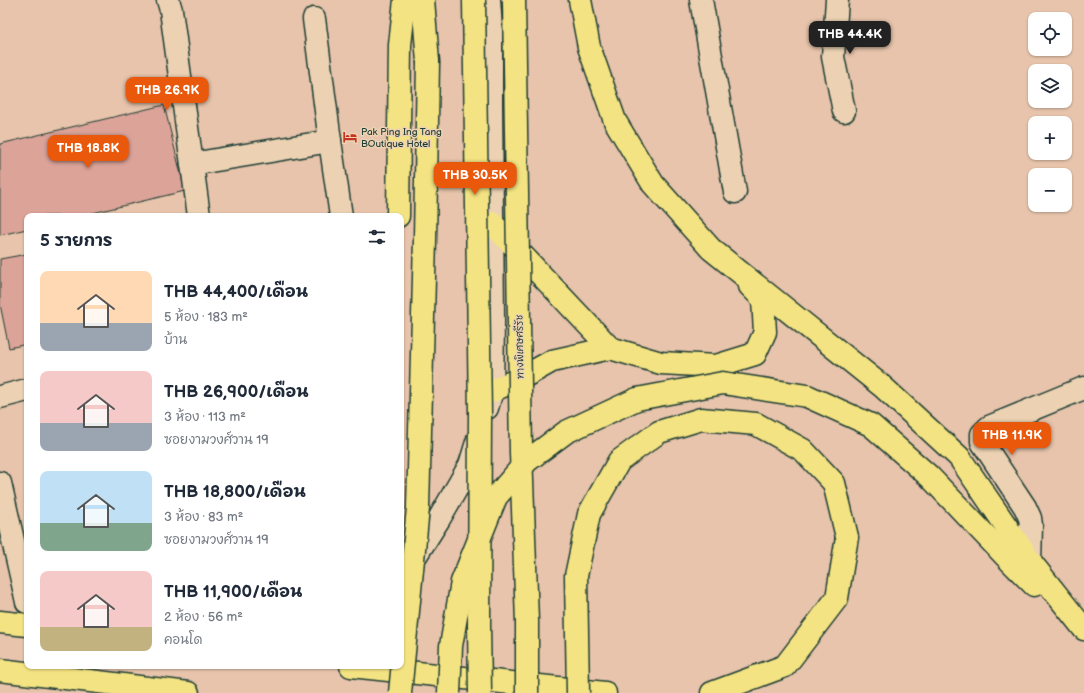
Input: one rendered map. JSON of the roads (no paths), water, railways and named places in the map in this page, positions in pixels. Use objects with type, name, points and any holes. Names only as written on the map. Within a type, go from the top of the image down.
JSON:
[{"type":"main road","points":[[398,213],[400,45],[405,0]]},
{"type":"main road","points":[[404,652],[418,508],[426,231],[428,62],[423,0]]},
{"type":"main road","points":[[474,0],[480,414],[480,693]]},
{"type":"main road","name":"ทางพิเศษศรีรัช","points":[[514,0],[520,436],[527,614],[527,693]]},
{"type":"main road","points":[[492,391],[552,361],[610,348],[661,363],[716,366],[755,354],[765,332],[763,299],[711,249],[653,184],[614,121],[589,47],[580,0]]},
{"type":"main road","points":[[492,223],[610,348]]},
{"type":"main road","points":[[711,249],[883,387],[959,457],[1030,561],[1084,629]]},
{"type":"main road","points":[[449,693],[451,646],[462,582],[496,497],[527,461],[566,432],[637,399],[723,383],[807,396],[871,425],[930,477],[1010,561],[1084,634]]},
{"type":"main road","points":[[578,693],[576,576],[590,514],[619,461],[659,432],[701,419],[756,424],[803,450],[834,483],[848,537],[837,598],[785,666],[712,693]]},
{"type":"main road","points":[[0,622],[24,625]]},
{"type":"main road","points":[[384,669],[605,693]]},
{"type":"main road","points":[[400,693],[402,669]]},
{"type":"main road","points":[[0,670],[188,693]]},
{"type":"street","points":[[168,0],[172,17],[199,213]]},
{"type":"street","points":[[404,574],[470,465],[492,391],[491,30],[489,0]]},
{"type":"street","points":[[701,0],[735,192]]},
{"type":"street","points":[[837,0],[833,58],[844,111]]},
{"type":"street","points":[[314,19],[341,213]]},
{"type":"street","points":[[192,164],[330,141]]},
{"type":"street","points":[[1030,561],[1030,518],[1025,507],[982,442],[982,434],[988,427],[1084,388]]},
{"type":"street","points":[[0,397],[24,391]]},
{"type":"street","points":[[0,483],[24,589]]},
{"type":"place","name":"Pak Ping Ing Tang BOutique Hotel","points":[[350,137]]}]
